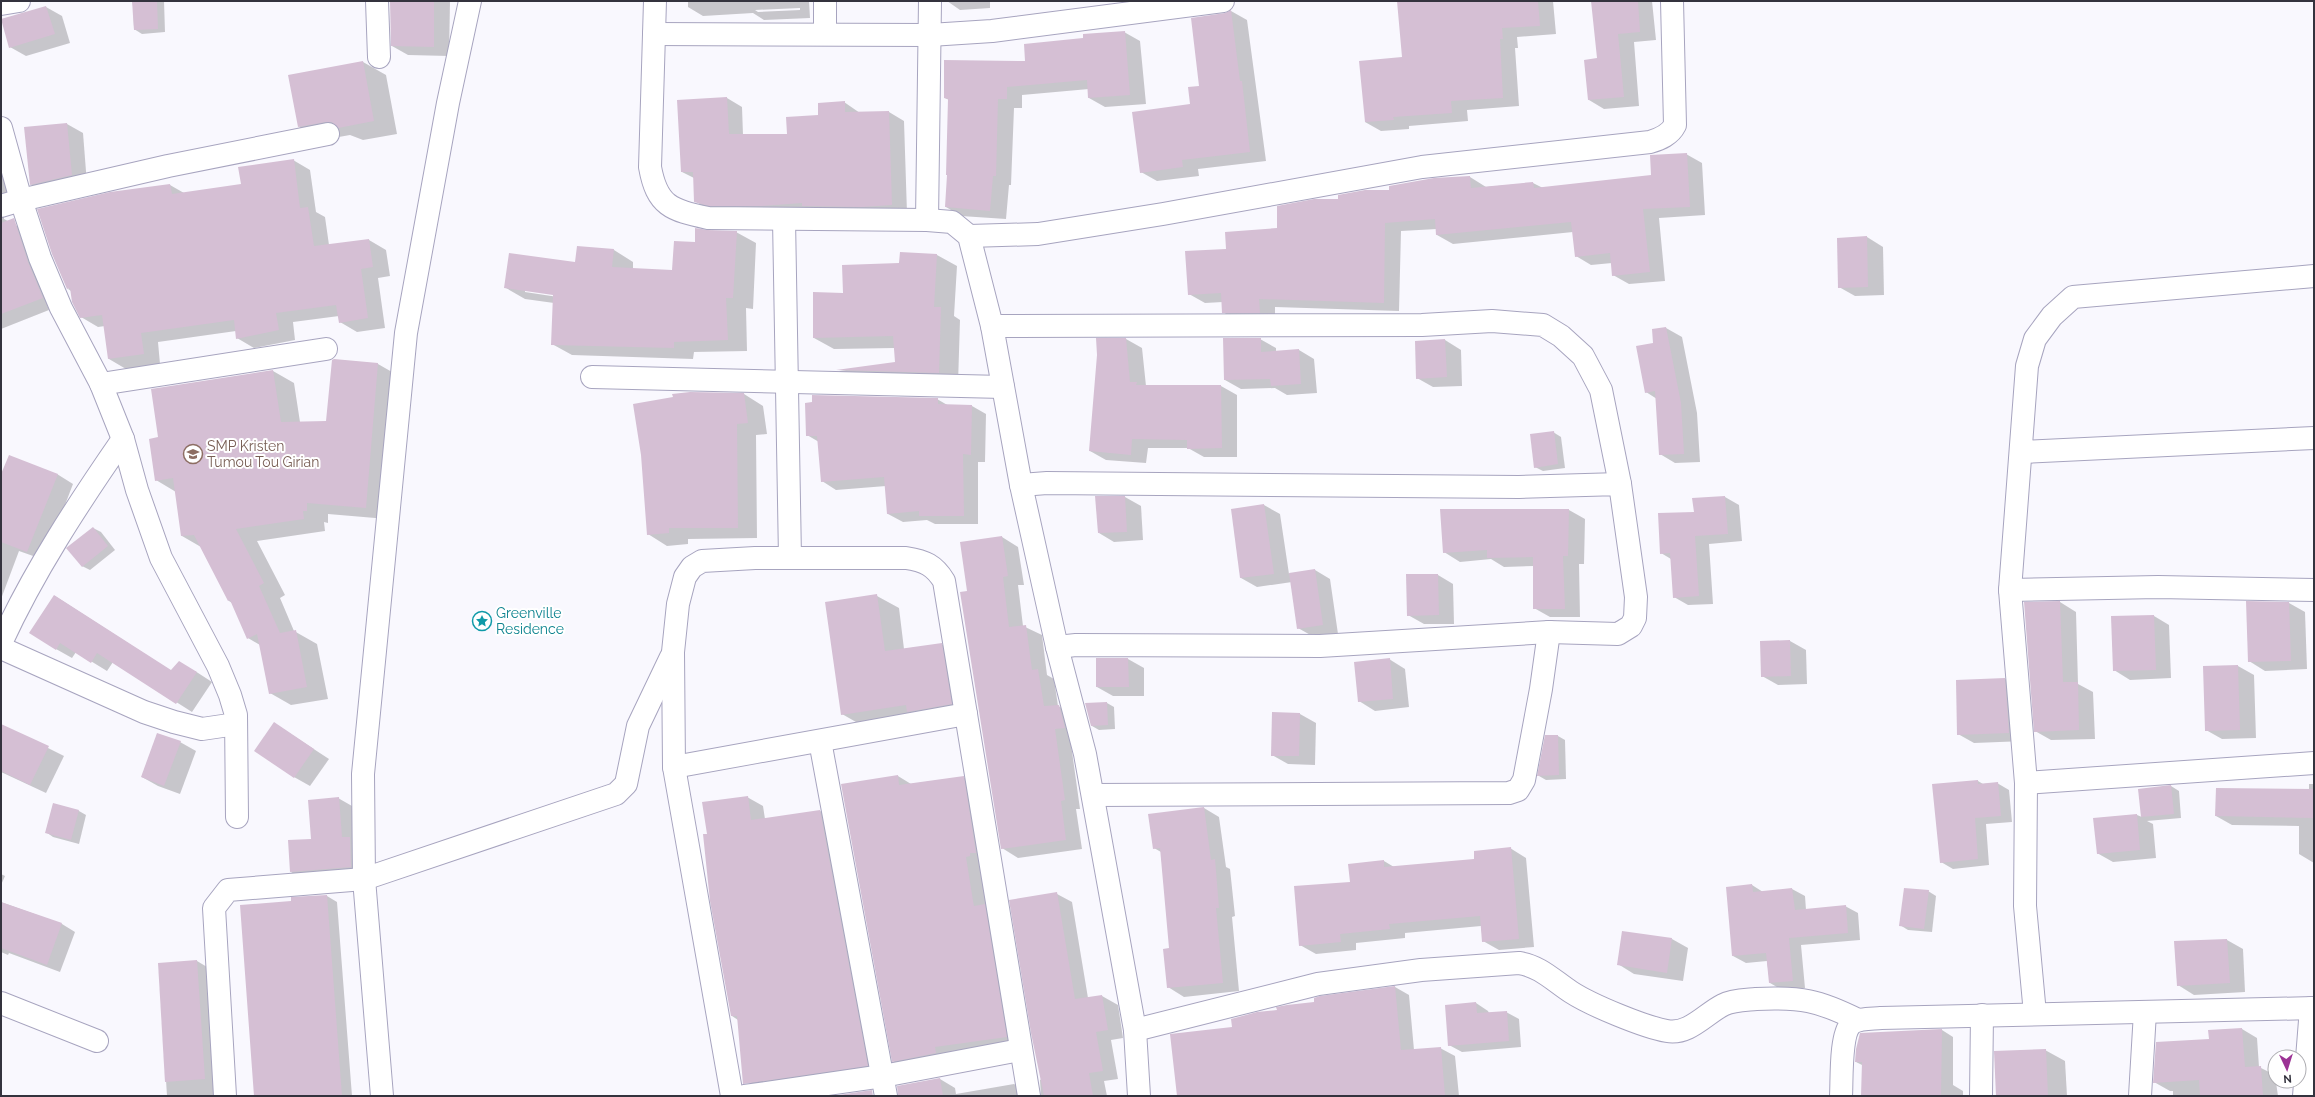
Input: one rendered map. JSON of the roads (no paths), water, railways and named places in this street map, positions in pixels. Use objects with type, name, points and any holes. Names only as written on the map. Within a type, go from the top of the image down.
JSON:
[{"type":"street","points":[[1,4],[19,1]]},
{"type":"street","points":[[377,1],[379,56]]},
{"type":"street","points":[[382,1096],[364,879],[364,774],[406,333],[448,103],[470,1]]},
{"type":"street","points":[[656,1],[650,167],[657,193],[669,206],[684,213],[708,218],[927,220],[952,222],[969,236],[992,326],[1021,485],[1057,647],[1085,754],[1135,1030],[1139,1096]]},
{"type":"street","points":[[825,1],[825,34]]},
{"type":"street","points":[[927,220],[930,1]]},
{"type":"street","points":[[654,34],[930,35],[992,31],[1223,1]]},
{"type":"street","points":[[969,236],[1046,233],[1163,214],[1422,167],[1650,142],[1661,138],[1672,130],[1675,125],[1672,1]]},
{"type":"street","points":[[1,128],[11,203],[40,258],[60,308],[101,384],[123,439],[137,490],[162,558],[218,666],[230,694],[236,724],[237,817]]},
{"type":"street","points":[[11,203],[168,166],[328,134]]},
{"type":"street","points":[[784,219],[790,558]]},
{"type":"street","points":[[2035,1014],[2025,906],[2026,783],[2010,590],[2027,366],[2035,339],[2052,316],[2074,297],[2314,276]]},
{"type":"street","points":[[992,326],[1415,325],[1492,321],[1543,325],[1561,336],[1583,356],[1601,390],[1620,484],[1636,597],[1635,618],[1631,626],[1618,634],[1549,632],[1320,646],[1076,645],[1057,647]]},
{"type":"street","points":[[101,384],[326,349]]},
{"type":"street","points":[[592,377],[1003,387]]},
{"type":"street","points":[[2021,452],[2314,438]]},
{"type":"street","points":[[1,643],[23,595],[88,490],[123,439]]},
{"type":"street","points":[[1021,485],[1047,483],[1306,484],[1519,487],[1620,484]]},
{"type":"street","points":[[732,1096],[674,767],[674,652],[682,584],[692,567],[702,561],[790,558],[906,558],[923,560],[934,566],[944,581],[1020,1050],[1029,1096]]},
{"type":"street","points":[[2010,590],[2158,587],[2314,590]]},
{"type":"street","points":[[1093,795],[1509,793],[1518,790],[1524,780],[1541,689],[1549,632]]},
{"type":"street","points":[[1,648],[144,712],[174,722],[202,729],[236,724]]},
{"type":"street","points":[[225,1096],[214,908],[228,890],[364,879],[616,794],[626,784],[638,726],[674,652]]},
{"type":"street","points":[[674,767],[966,714]]},
{"type":"street","points":[[820,741],[884,1086]]},
{"type":"street","points":[[2026,783],[2314,763]]},
{"type":"street","points":[[1135,1030],[1318,984],[1421,970],[1519,963],[1531,965],[1571,992],[1600,1007],[1667,1031],[1687,1029],[1724,1004],[1748,1000],[1805,999],[1829,1005],[1858,1020]]},
{"type":"street","points":[[1,1003],[97,1041]]},
{"type":"street","points":[[1842,1096],[1845,1036],[1850,1025],[1858,1020],[1881,1018],[2313,1008],[2304,1096]]},
{"type":"street","points":[[2140,1096],[2145,1012]]},
{"type":"street","points":[[1981,1096],[1982,1016]]},
{"type":"street","points":[[745,1096],[884,1086],[1020,1050]]},
{"type":"place","name":"SMP Kristen Tumou Tou Girian","points":[[193,454]]},
{"type":"place","name":"Greenville Residence","points":[[482,621]]}]
